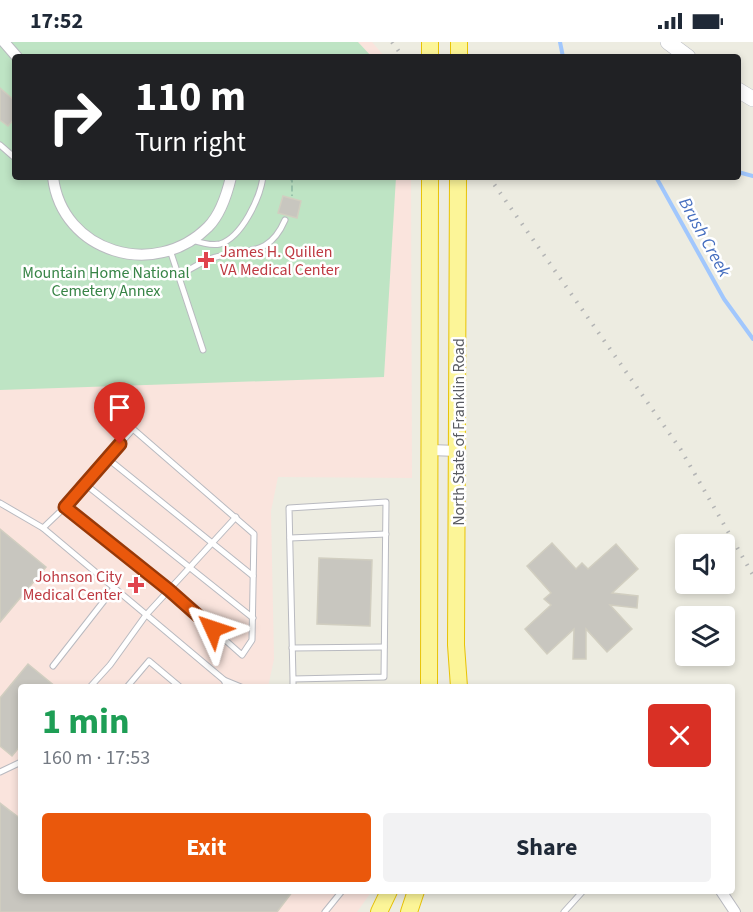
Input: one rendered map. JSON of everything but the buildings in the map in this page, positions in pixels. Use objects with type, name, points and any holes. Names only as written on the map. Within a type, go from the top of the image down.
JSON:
[{"type":"highway","name":"North State of Franklin Road","points":[[429,684],[430,180]]},
{"type":"highway","name":"North State of Franklin Road","points":[[458,180],[456,645],[459,684]]},
{"type":"highway","points":[[379,912],[388,894]]},
{"type":"highway","points":[[409,912],[415,894]]},
{"type":"main road","points":[[672,43],[685,54]]},
{"type":"street","points":[[4,42],[14,54]]},
{"type":"street","points":[[52,180],[63,210],[75,226],[88,238],[112,250],[133,256],[164,253],[190,240],[210,225],[228,191],[230,180]]},
{"type":"street","points":[[430,450],[458,451]]},
{"type":"street","points":[[723,894],[735,912]]},
{"type":"lane","points":[[0,145],[12,155]]},
{"type":"lane","points":[[190,240],[220,244],[229,238],[244,224],[255,203],[262,180]]},
{"type":"lane","points":[[178,276],[213,257],[260,249],[277,236],[285,220]]},
{"type":"lane","points":[[170,250],[203,350]]},
{"type":"lane","points":[[43,528],[65,507],[133,429],[254,534],[252,640],[242,655],[169,590],[65,507]]},
{"type":"lane","points":[[107,458],[253,576]]},
{"type":"lane","points":[[85,484],[253,618]]},
{"type":"lane","points":[[293,679],[384,677],[386,502],[289,508],[293,684]]},
{"type":"lane","points":[[0,503],[43,528],[224,680],[234,684]]},
{"type":"lane","points":[[93,684],[146,615],[236,517]]},
{"type":"lane","points":[[290,538],[386,534]]},
{"type":"lane","points":[[53,666],[114,588]]},
{"type":"lane","points":[[292,648],[384,647]]},
{"type":"lane","points":[[130,684],[149,661],[176,684]]},
{"type":"lane","points":[[224,680],[226,684]]},
{"type":"lane","points":[[0,772],[18,763]]},
{"type":"lane","points":[[325,912],[340,894]]},
{"type":"lane","points":[[564,912],[580,894]]},
{"type":"path","points":[[292,180],[292,196]]},
{"type":"shaded area","points":[[0,42],[372,42],[382,54],[12,54],[12,180],[411,180],[412,478],[278,477],[271,511],[274,659],[269,684],[18,684],[18,894],[370,894],[357,912],[0,912]]},
{"type":"green space","name":"Mountain Home National Cemetery Annex","points":[[0,42],[358,42],[369,54],[12,54],[12,180],[396,180],[384,377],[0,390]]},
{"type":"waterway","name":"Brush Creek","points":[[560,42],[562,54]]},
{"type":"waterway","points":[[741,173],[753,176]]},
{"type":"waterway","name":"Brush Creek","points":[[658,180],[724,299],[753,339]]},
{"type":"railway","points":[[392,42],[401,54]]},
{"type":"railway","points":[[491,180],[681,450],[753,575]]},
{"type":"place","name":"James H. Quillen VA Medical Center","points":[[206,260]]},
{"type":"place","name":"Johnson City Medical Center","points":[[136,585]]},
{"type":"route","points":[[120,444],[65,507],[169,590],[213,629]]}]
